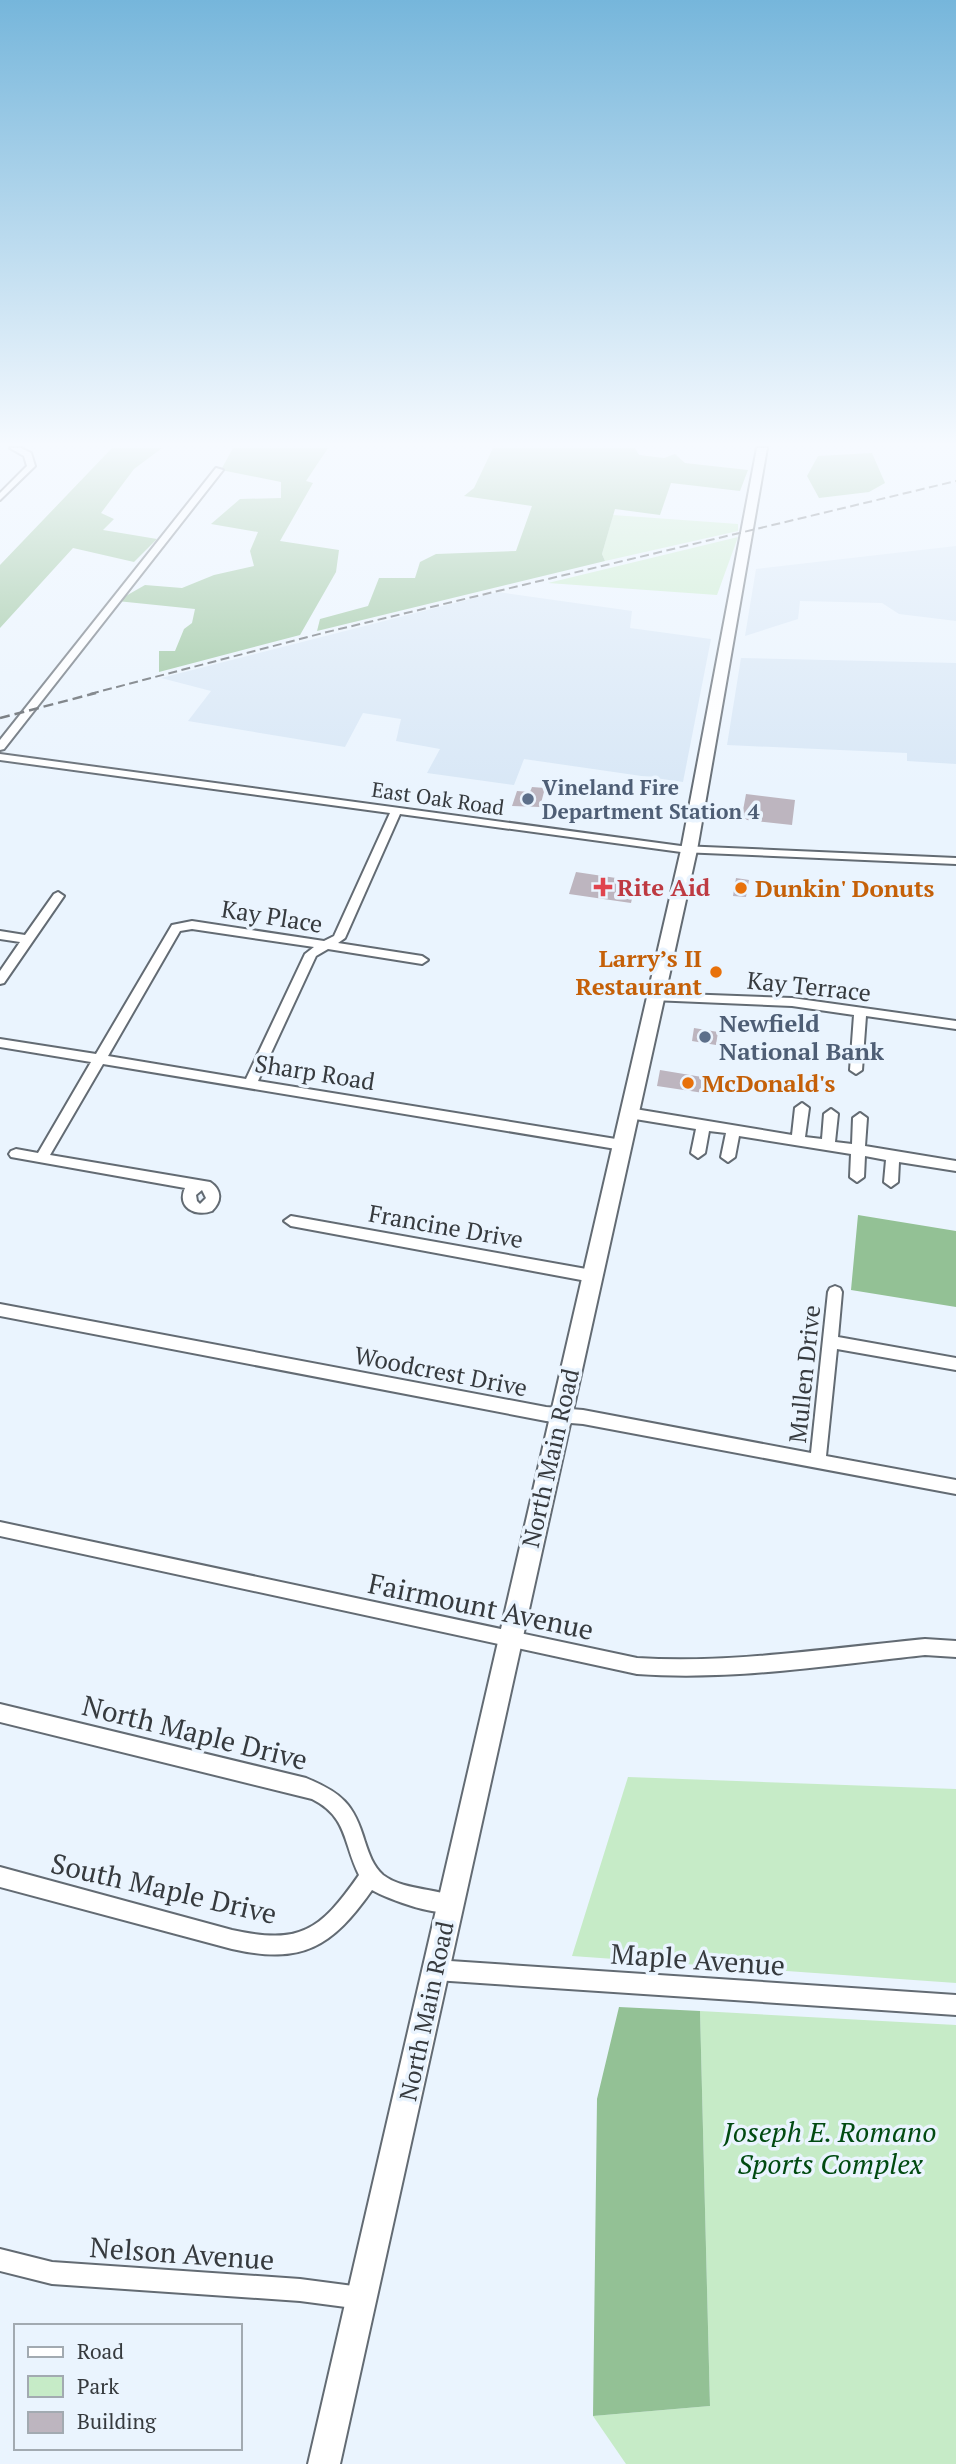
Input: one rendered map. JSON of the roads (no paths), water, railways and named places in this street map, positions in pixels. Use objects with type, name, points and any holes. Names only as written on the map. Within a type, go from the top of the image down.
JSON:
[{"type":"main road","name":"North Main Road","points":[[324,2464],[689,850],[741,563]]},
{"type":"street","points":[[0,747],[145,563]]},
{"type":"street","name":"East Oak Road","points":[[0,757],[689,850],[956,861]]},
{"type":"street","points":[[250,1085],[311,954],[339,938],[396,811]]},
{"type":"street","points":[[0,979],[58,896]]},
{"type":"street","name":"Kay Place","points":[[42,1158],[173,930],[184,925],[422,960]]},
{"type":"street","points":[[0,935],[27,939]]},
{"type":"street","name":"Kay Terrace","points":[[656,998],[792,1002],[956,1026]]},
{"type":"street","points":[[856,1070],[860,1011]]},
{"type":"street","name":"Sharp Road","points":[[0,1043],[622,1145]]},
{"type":"street","points":[[797,1140],[802,1108]]},
{"type":"street","points":[[629,1113],[956,1166]]},
{"type":"street","points":[[828,1145],[831,1114]]},
{"type":"street","points":[[857,1177],[860,1118]]},
{"type":"street","points":[[698,1153],[703,1126]]},
{"type":"street","points":[[728,1157],[733,1130]]},
{"type":"street","points":[[16,1154],[195,1185]]},
{"type":"street","points":[[891,1182],[893,1156]]},
{"type":"street","name":"Francine Drive","points":[[291,1221],[593,1276]]},
{"type":"street","name":"Mullen Drive","points":[[818,1461],[835,1292]]},
{"type":"street","name":"Woodcrest Drive","points":[[0,1310],[956,1487]]},
{"type":"street","points":[[830,1342],[956,1364]]},
{"type":"street","name":"Fairmount Avenue","points":[[0,1529],[636,1666],[682,1669],[925,1647],[956,1649]]},
{"type":"street","name":"North Maple Drive","points":[[0,1713],[306,1787],[338,1805],[348,1817],[370,1875]]},
{"type":"street","points":[[370,1875],[391,1889],[449,1903]]},
{"type":"street","name":"South Maple Drive","points":[[0,1877],[217,1934],[256,1943],[284,1945],[310,1939],[348,1906],[370,1875]]},
{"type":"street","name":"Maple Avenue","points":[[435,1970],[956,2005]]},
{"type":"street","name":"Nelson Avenue","points":[[0,2260],[52,2273],[300,2290],[361,2298]]},
{"type":"railway","points":[[90,694],[323,633],[615,563]]},
{"type":"railway","points":[[0,718],[96,693]]},
{"type":"place","name":"Vineland Fire Department Station 4","points":[[528,799]]},
{"type":"place","name":"Rite Aid","points":[[603,887]]},
{"type":"place","name":"Dunkin' Donuts","points":[[741,888]]},
{"type":"place","name":"Larry’s II Restaurant","points":[[716,972]]},
{"type":"place","name":"Newfield National Bank","points":[[705,1037]]},
{"type":"place","name":"McDonald's","points":[[688,1083]]},
{"type":"park label","name":"Joseph E. Romano Sports Complex","points":[[830,2147]]}]
